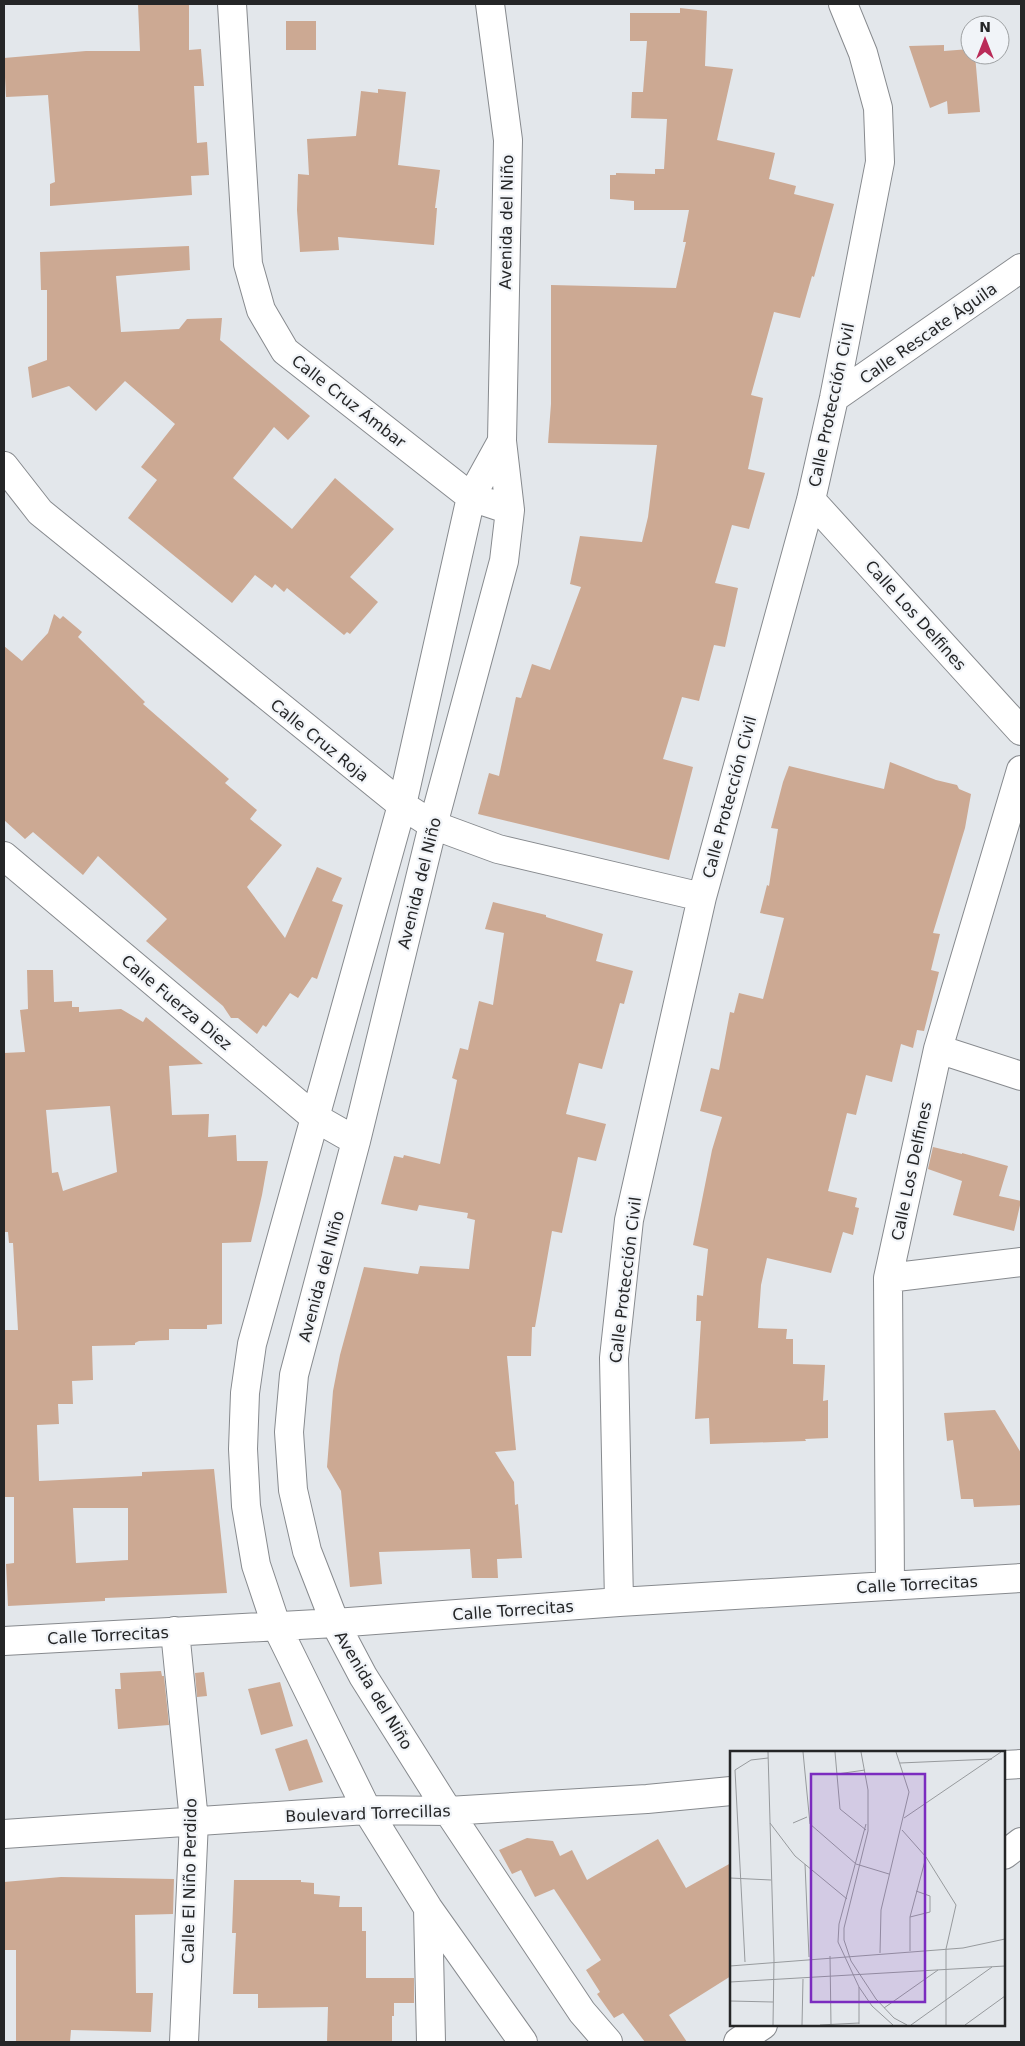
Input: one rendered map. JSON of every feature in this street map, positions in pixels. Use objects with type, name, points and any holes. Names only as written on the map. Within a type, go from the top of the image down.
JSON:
[{"type":"street","name":"Calle Cruz Ámbar","points":[[232,4],[248,264],[261,310],[285,351],[471,497],[510,510]]},
{"type":"street","name":"Avenida del Niño","points":[[490,4],[508,140],[502,441],[510,510],[504,561],[433,824],[356,1141],[294,1375],[289,1432],[293,1490],[307,1551],[335,1623],[363,1676],[448,1811],[582,2012],[608,2042]]},
{"type":"street","name":"Calle Protección Civil","points":[[619,1602],[614,1358],[629,1220],[702,897],[811,500],[834,398],[880,162],[878,108],[863,53],[843,4]]},
{"type":"street","name":"Calle Rescate Águila","points":[[834,398],[1021,268]]},
{"type":"street","name":"Avenida del Niño","points":[[502,441],[471,497],[402,805],[252,1344],[245,1393],[243,1449],[246,1506],[256,1565],[276,1625],[367,1810],[428,1908],[523,2042]]},
{"type":"street","name":"Calle Cruz Roja","points":[[4,466],[40,512],[402,805],[433,824],[498,849],[702,897]]},
{"type":"street","name":"Calle Los Delfines","points":[[811,500],[1021,731]]},
{"type":"street","name":"Calle Los Delfines","points":[[890,1586],[888,1278],[938,1050],[1021,770]]},
{"type":"street","name":"Calle Fuerza Diez","points":[[4,856],[314,1117],[356,1141]]},
{"type":"street","points":[[938,1050],[1021,1076]]},
{"type":"street","points":[[888,1278],[1021,1262]]},
{"type":"street","name":"Calle Torrecitas","points":[[4,1641],[335,1623],[619,1602],[1021,1578]]},
{"type":"street","name":"Calle El Niño Perdido","points":[[175,1631],[194,1821],[184,2042]]},
{"type":"street","points":[[1005,1765],[1021,1764]]},
{"type":"street","name":"Boulevard Torrecillas","points":[[4,1834],[367,1810],[448,1811],[647,1799],[730,1791]]},
{"type":"street","points":[[1005,1854],[1021,1842]]},
{"type":"street","points":[[428,1908],[430,2042]]},
{"type":"street","points":[[738,2042],[762,2026]]},
{"type":"building","points":[[138,4],[189,4],[189,50],[201,49],[204,86],[194,86],[197,143],[207,142],[209,175],[191,176],[192,195],[50,206],[50,184],[55,182],[48,95],[6,97],[4,58],[86,51],[140,51]]},
{"type":"building","points":[[680,8],[707,11],[705,66],[733,69],[717,140],[775,153],[769,179],[796,186],[794,194],[834,204],[814,277],[812,276],[800,318],[774,312],[751,395],[763,398],[748,469],[765,473],[749,529],[732,525],[715,583],[738,588],[725,647],[714,645],[699,701],[682,697],[663,759],[693,767],[669,860],[478,814],[489,773],[499,776],[516,697],[521,698],[532,664],[550,670],[581,587],[570,584],[580,536],[642,542],[648,517],[657,445],[548,443],[551,404],[551,285],[676,288],[686,242],[683,242],[689,210],[634,210],[634,201],[610,199],[610,175],[616,175],[616,173],[655,174],[655,169],[664,169],[667,119],[631,118],[632,92],[643,92],[647,41],[630,41],[630,13],[680,13]]},
{"type":"building","points":[[286,21],[316,21],[316,50],[286,50]]},
{"type":"building","points":[[944,45],[944,51],[960,50],[960,65],[976,65],[980,112],[948,114],[947,101],[930,108],[909,46]]},
{"type":"building","points":[[378,89],[406,92],[398,165],[440,170],[435,208],[437,208],[434,245],[338,237],[339,250],[300,252],[297,210],[298,174],[309,175],[307,139],[356,136],[361,91],[378,93]]},
{"type":"building","points":[[189,246],[190,270],[116,276],[121,332],[179,329],[187,319],[222,318],[220,340],[310,416],[288,440],[274,427],[233,478],[292,529],[335,478],[394,529],[350,577],[378,602],[350,634],[347,632],[344,635],[287,588],[284,592],[275,584],[272,588],[255,575],[232,603],[128,518],[157,480],[141,467],[175,424],[125,381],[96,411],[69,386],[32,398],[28,367],[47,360],[47,290],[41,290],[40,252]]},
{"type":"building","points":[[54,614],[60,619],[63,616],[82,632],[78,637],[145,702],[143,704],[229,779],[225,783],[257,810],[250,819],[282,845],[247,887],[285,938],[317,867],[342,878],[332,901],[343,905],[317,979],[312,977],[298,998],[290,993],[266,1027],[263,1025],[257,1034],[238,1018],[231,1018],[223,1006],[146,941],[167,919],[98,856],[83,875],[33,832],[25,839],[4,820],[4,646],[22,661],[48,633]]},
{"type":"building","points":[[890,762],[936,780],[957,785],[959,789],[971,794],[965,828],[933,933],[940,934],[931,970],[939,972],[924,1031],[917,1030],[913,1048],[901,1044],[892,1082],[866,1075],[856,1115],[847,1113],[828,1191],[857,1198],[855,1207],[859,1208],[853,1235],[843,1232],[831,1273],[767,1258],[761,1285],[758,1328],[787,1329],[786,1339],[793,1339],[793,1364],[825,1365],[823,1401],[828,1400],[828,1438],[805,1439],[806,1441],[710,1444],[709,1418],[695,1419],[701,1321],[696,1321],[697,1295],[703,1296],[708,1249],[693,1245],[712,1150],[722,1117],[700,1111],[711,1068],[719,1070],[730,1012],[734,1013],[739,993],[763,999],[784,918],[760,913],[767,885],[769,886],[778,829],[771,828],[783,782],[789,766],[884,789]]},
{"type":"building","points":[[493,902],[546,915],[546,917],[603,934],[596,961],[633,971],[624,1004],[620,1003],[602,1069],[579,1063],[566,1114],[606,1124],[596,1161],[578,1157],[562,1233],[552,1231],[535,1327],[532,1327],[531,1356],[507,1356],[516,1450],[495,1452],[514,1482],[515,1505],[518,1504],[522,1558],[497,1559],[498,1578],[472,1578],[470,1549],[379,1552],[382,1584],[350,1587],[341,1491],[327,1467],[333,1391],[340,1355],[364,1267],[418,1274],[420,1266],[469,1269],[475,1220],[467,1218],[468,1213],[419,1205],[417,1211],[381,1204],[394,1156],[403,1158],[404,1155],[440,1164],[457,1080],[452,1078],[460,1048],[468,1050],[479,1001],[493,1005],[504,933],[485,929]]},
{"type":"building","points":[[27,970],[53,970],[54,1002],[72,1001],[72,1007],[79,1007],[79,1012],[121,1009],[143,1022],[146,1017],[203,1064],[169,1066],[172,1115],[209,1114],[208,1137],[236,1135],[237,1161],[268,1161],[251,1242],[222,1243],[222,1324],[207,1325],[207,1329],[169,1329],[169,1340],[139,1341],[135,1345],[92,1346],[93,1380],[72,1381],[73,1404],[58,1404],[59,1424],[37,1425],[39,1481],[142,1476],[142,1472],[214,1469],[227,1593],[105,1598],[105,1601],[8,1606],[6,1564],[14,1563],[14,1497],[4,1497],[4,1330],[18,1330],[13,1243],[9,1243],[8,1232],[4,1232],[4,1053],[25,1052],[20,1010],[28,1009]],"holes":[[[110,1106],[117,1172],[63,1191],[58,1172],[52,1173],[46,1110]],[[73,1508],[128,1508],[128,1560],[76,1563]]]},
{"type":"building","points":[[933,1147],[1008,1166],[999,1196],[1021,1201],[1014,1231],[953,1215],[962,1181],[928,1169]]},
{"type":"building","points":[[995,1410],[1021,1453],[1021,1505],[974,1507],[973,1499],[961,1499],[953,1440],[947,1441],[944,1413]]},
{"type":"building","points":[[161,1671],[162,1676],[164,1676],[169,1725],[118,1729],[115,1689],[121,1689],[120,1673]]},
{"type":"building","points":[[204,1672],[207,1696],[197,1697],[195,1673]]},
{"type":"building","points":[[280,1682],[293,1726],[261,1735],[248,1689]]},
{"type":"building","points":[[307,1739],[323,1782],[289,1791],[275,1749]]},
{"type":"building","points":[[527,1838],[553,1841],[560,1856],[572,1850],[587,1880],[658,1839],[686,1888],[730,1864],[730,1977],[669,2015],[687,2042],[645,2042],[623,2013],[614,2018],[597,1994],[600,1992],[586,1970],[601,1960],[554,1889],[535,1897],[521,1870],[512,1874],[499,1850]]},
{"type":"building","points":[[61,1877],[174,1879],[173,1914],[135,1915],[136,1993],[153,1993],[151,2032],[71,2030],[70,2042],[16,2042],[16,1950],[4,1950],[4,1882]]},
{"type":"building","points":[[234,1880],[301,1880],[301,1882],[314,1883],[314,1894],[340,1896],[339,1907],[362,1907],[362,1931],[366,1931],[366,1978],[414,1978],[414,2003],[394,2003],[392,2042],[327,2042],[328,2007],[258,2008],[258,1994],[233,1994],[236,1933],[232,1933]]}]
